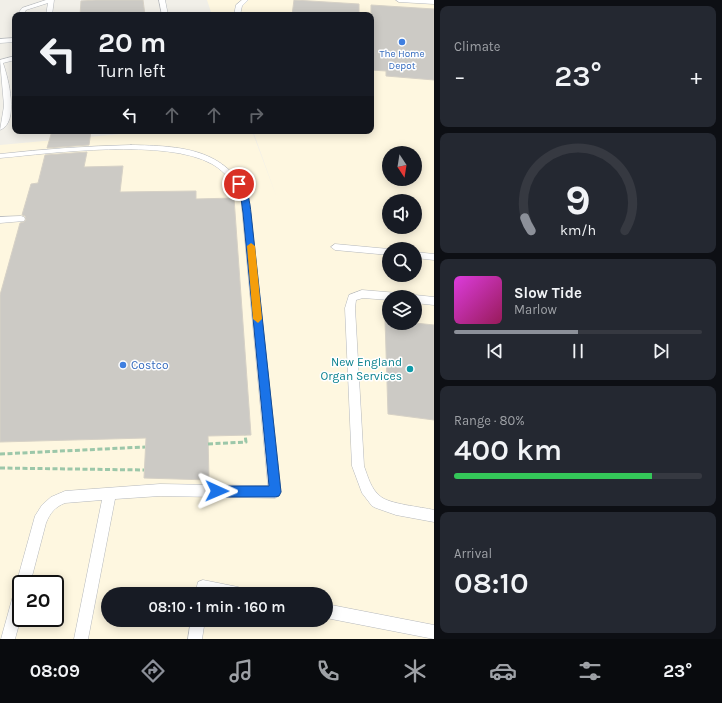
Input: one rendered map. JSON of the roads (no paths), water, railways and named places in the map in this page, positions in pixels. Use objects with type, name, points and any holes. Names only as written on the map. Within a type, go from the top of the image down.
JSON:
[{"type":"lane","points":[[22,12],[24,8],[51,0],[49,12]]},
{"type":"lane","points":[[162,0],[164,12]]},
{"type":"lane","points":[[238,12],[239,5],[245,0]]},
{"type":"lane","points":[[399,0],[434,2]]},
{"type":"lane","points":[[0,41],[12,40]]},
{"type":"lane","points":[[0,128],[4,124],[8,100],[0,62],[12,59]]},
{"type":"lane","points":[[0,156],[58,150],[155,148],[190,153],[206,158],[218,164],[231,174],[239,184],[245,198],[275,492],[160,490],[65,497],[55,501],[46,509],[40,521],[25,575]]},
{"type":"lane","points":[[0,220],[21,219]]},
{"type":"lane","points":[[335,247],[382,251]]},
{"type":"lane","points":[[422,256],[434,257]]},
{"type":"lane","points":[[382,296],[362,294],[352,298],[350,308],[352,323],[358,466],[366,489],[376,502],[396,509],[434,516]]},
{"type":"lane","points":[[422,300],[434,301]]},
{"type":"lane","points":[[81,639],[110,493]]},
{"type":"lane","points":[[333,612],[434,632]]},
{"type":"lane","points":[[8,639],[12,625]]},
{"type":"lane","points":[[195,639],[197,627]]},
{"type":"place","name":"The Home Depot","points":[[402,42]]},
{"type":"place","name":"Costco","points":[[123,365]]},
{"type":"place","name":"New England Organ Services","points":[[410,369]]}]
